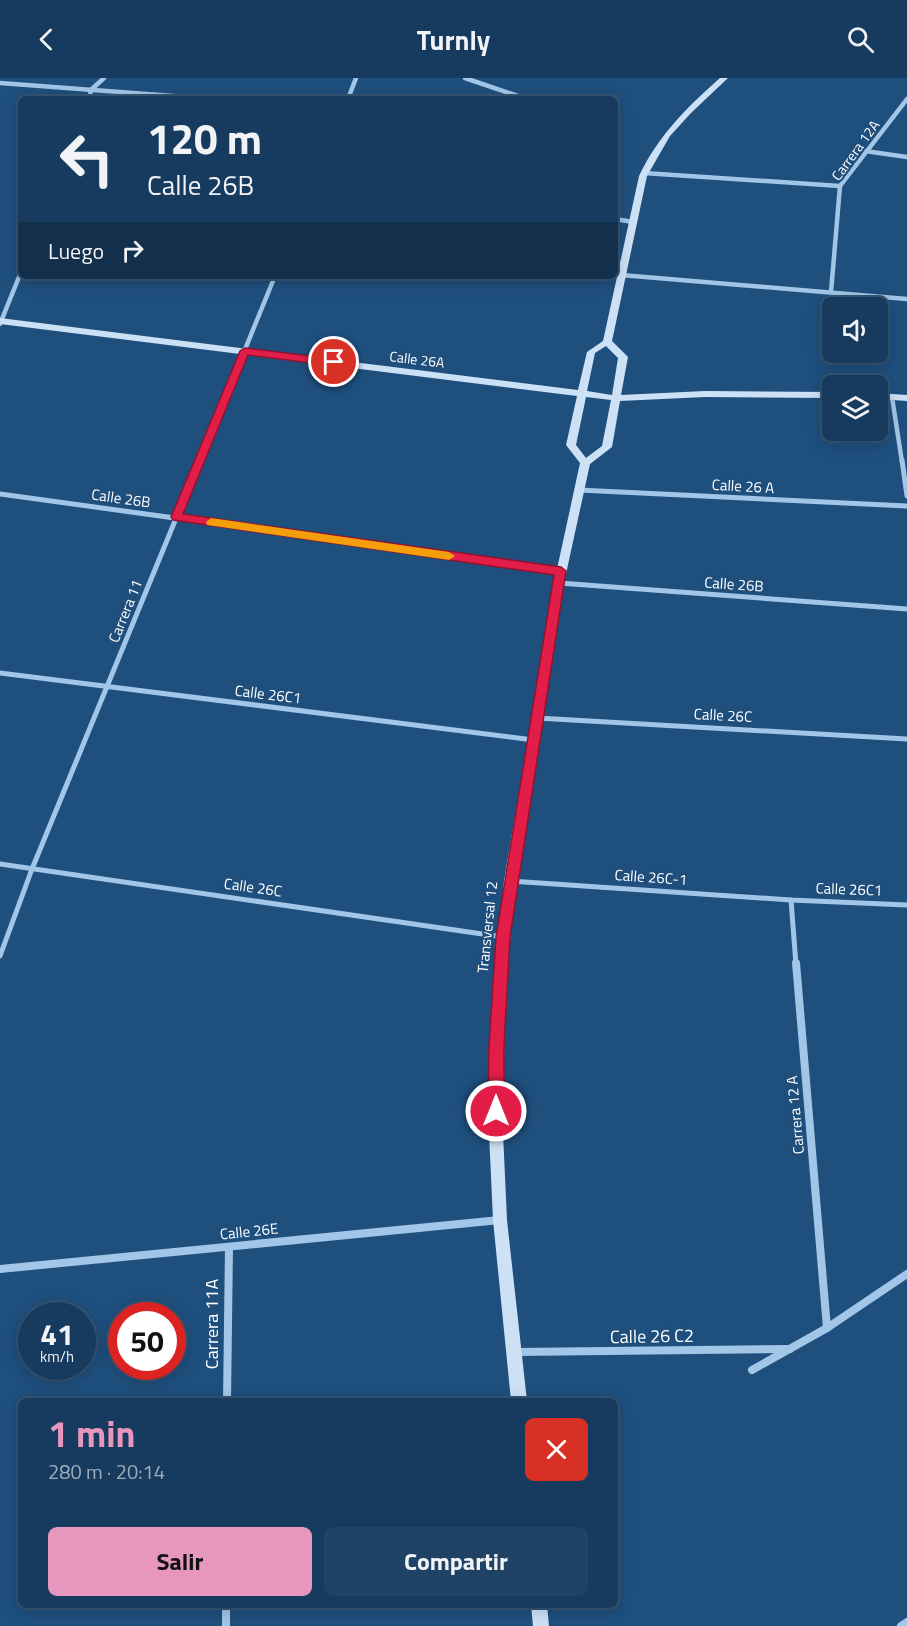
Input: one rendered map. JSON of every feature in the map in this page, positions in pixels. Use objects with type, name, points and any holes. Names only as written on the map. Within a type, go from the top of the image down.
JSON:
[{"type":"main road","points":[[607,342],[623,357],[616,398],[607,447],[585,463],[571,445],[591,352],[607,342],[644,173],[664,135],[724,78]]},
{"type":"main road","name":"Calle 26A","points":[[1,322],[616,398],[705,394],[822,395]]},
{"type":"main road","points":[[888,397],[907,398]]},
{"type":"main road","name":"Transversal 12","points":[[519,1398],[500,1220],[496,1133],[496,1046],[503,937],[510,880],[560,577],[585,463]]},
{"type":"main road","points":[[539,1608],[541,1626]]},
{"type":"street","points":[[90,96],[104,78]]},
{"type":"street","points":[[349,96],[356,78]]},
{"type":"street","points":[[465,78],[518,96]]},
{"type":"street","points":[[0,83],[177,96]]},
{"type":"street","name":"Carrera 12A","points":[[831,292],[840,186],[907,99]]},
{"type":"street","points":[[865,151],[907,157]]},
{"type":"street","points":[[644,173],[840,186]]},
{"type":"street","points":[[618,220],[633,222]]},
{"type":"street","points":[[621,275],[907,299]]},
{"type":"street","points":[[1,322],[18,279]]},
{"type":"street","name":"Carrera 11","points":[[0,956],[32,869],[274,279]]},
{"type":"street","points":[[892,397],[907,496]]},
{"type":"street","name":"Calle 26 A","points":[[579,490],[907,506]]},
{"type":"street","name":"Calle 26B","points":[[0,494],[177,517],[560,577],[907,609]]},
{"type":"street","name":"Calle 26C1","points":[[0,673],[534,740]]},
{"type":"street","name":"Calle 26C","points":[[537,718],[907,739]]},
{"type":"street","name":"Calle 26C","points":[[0,864],[503,937]]},
{"type":"street","name":"Calle 26C-1","points":[[510,880],[791,900]]},
{"type":"street","name":"Calle 26C1","points":[[791,900],[907,905]]},
{"type":"street","name":"Carrera 12 A","points":[[791,900],[826,1328]]},
{"type":"street","name":"Calle 26E","points":[[0,1269],[500,1220]]},
{"type":"street","name":"Carrera 11A","points":[[227,1398],[228,1247]]},
{"type":"street","name":"Calle 26 C2","points":[[752,1370],[826,1328],[907,1274]]},
{"type":"street","name":"Calle 26 C2","points":[[514,1352],[790,1349]]},
{"type":"street","points":[[226,1608],[226,1626]]},
{"type":"street","points":[[900,1626],[907,1622]]},
{"type":"slow traffic","points":[[211,522],[449,556]]},
{"type":"route","points":[[334,362],[245,351],[177,517],[561,571],[510,880],[503,937],[496,1046],[496,1111]]}]
